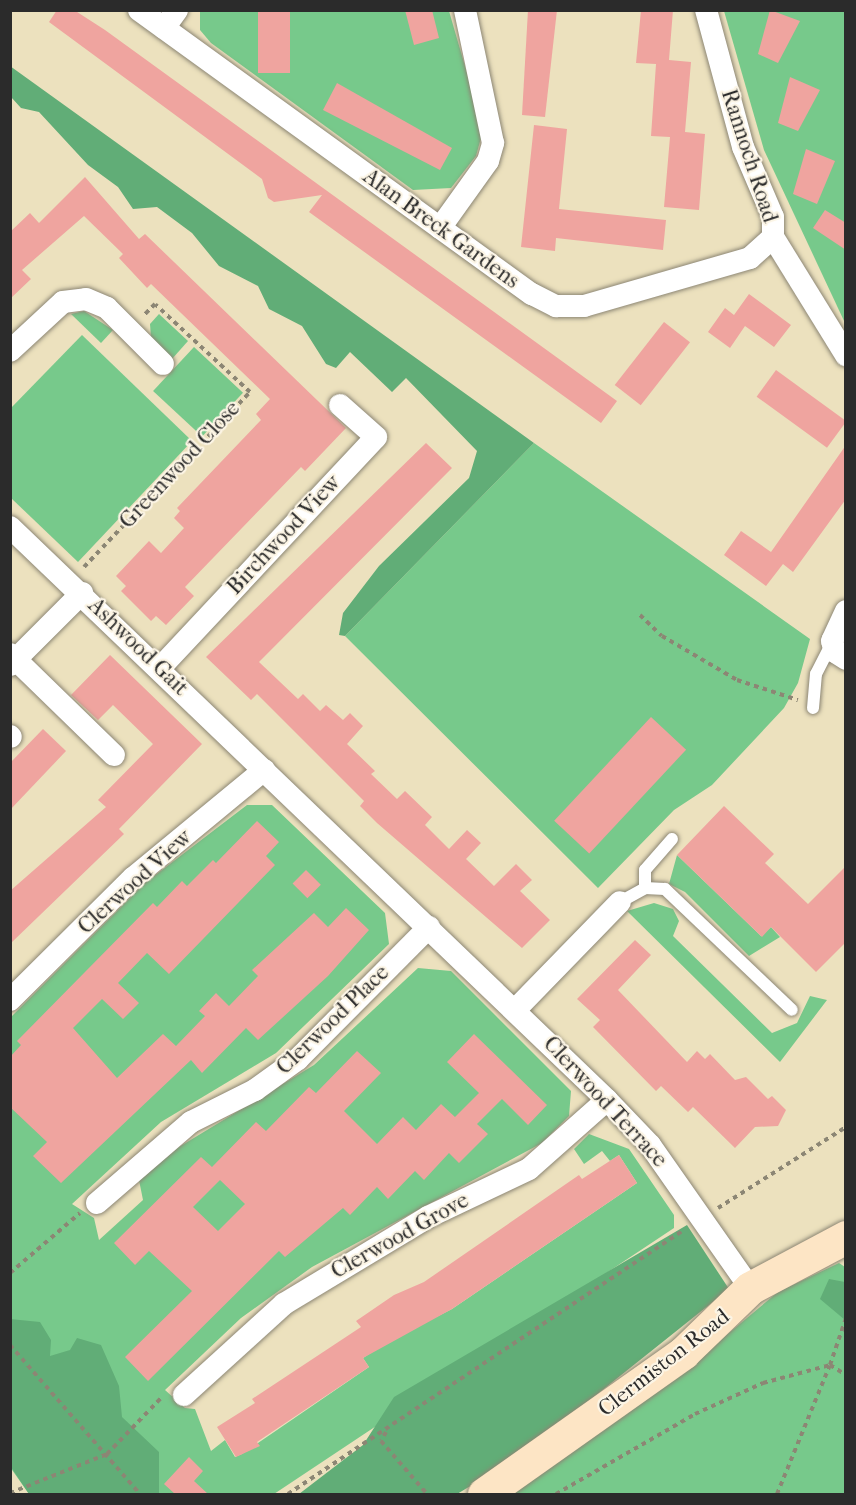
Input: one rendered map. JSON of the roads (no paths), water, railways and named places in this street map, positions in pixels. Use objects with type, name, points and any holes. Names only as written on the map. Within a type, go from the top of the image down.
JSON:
[{"type":"street","name":"Alan Breck Gardens","points":[[139,10],[170,19],[440,228],[556,306],[584,306],[750,258],[773,237]]},
{"type":"street","points":[[440,228],[488,161],[493,143],[465,10]]},
{"type":"street","name":"Rannoch Road","points":[[706,10],[743,147],[773,217],[773,237],[846,355]]},
{"type":"street","points":[[10,351],[63,302],[86,300],[106,308],[163,364]]},
{"type":"street","name":"Birchwood View","points":[[160,668],[376,437],[340,405]]},
{"type":"street","name":"Ashwood Gait","points":[[10,527],[76,587],[264,770]]},
{"type":"street","points":[[76,587],[12,659],[114,755]]},
{"type":"street","points":[[846,611],[832,640],[835,652],[846,659]]},
{"type":"street","name":"Clerwood Terrace","points":[[264,770],[516,1009],[651,1145],[750,1288]]},
{"type":"street","name":"Clerwood View","points":[[10,1000],[133,878],[264,770]]},
{"type":"street","points":[[516,1009],[620,902]]},
{"type":"street","name":"Clerwood Place","points":[[97,1203],[120,1194],[191,1122],[255,1090],[298,1059],[429,927]]},
{"type":"street","name":"Clerwood Grove","points":[[197,1389],[284,1304],[428,1217],[529,1169],[607,1100]]},
{"type":"street","name":"Clermiston Road","points":[[484,1494],[683,1353],[750,1288],[840,1248]]},
{"type":"lane","points":[[813,708],[816,674],[832,640]]},
{"type":"lane","points":[[645,888],[645,870],[672,839]]},
{"type":"lane","points":[[620,902],[645,888],[665,889],[687,904],[792,1010]]}]
